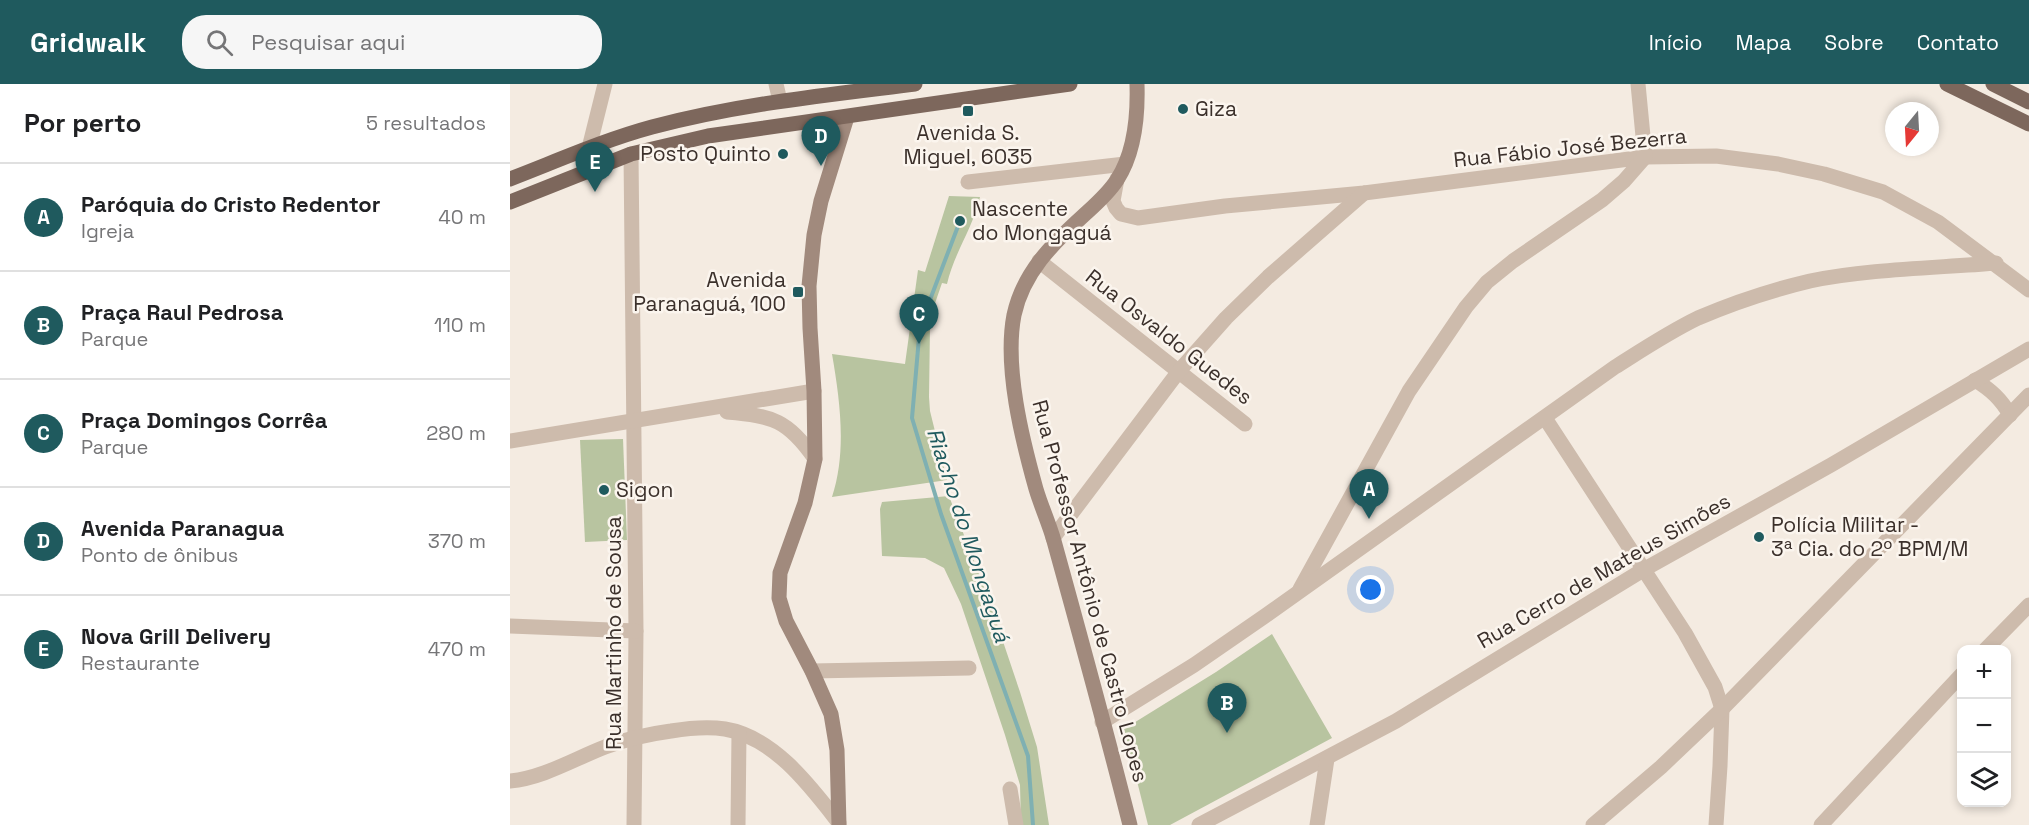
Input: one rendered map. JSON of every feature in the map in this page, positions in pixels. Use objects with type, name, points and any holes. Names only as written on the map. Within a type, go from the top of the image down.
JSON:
[{"type":"main road","points":[[510,179],[589,148],[652,127],[780,101],[915,84]]},
{"type":"main road","points":[[510,202],[631,154],[708,136],[1070,84]]},
{"type":"main road","name":"Rua Professor Antônio de Castro Lopes","points":[[1130,825],[1053,538],[1036,489],[1014,384],[1011,344],[1014,315],[1022,291],[1039,261],[1107,193],[1125,164],[1134,132],[1137,84]]},
{"type":"main road","points":[[1947,84],[2029,124]]},
{"type":"main road","points":[[1993,84],[2029,102]]},
{"type":"main road","points":[[839,824],[837,750],[831,714],[786,621],[779,598],[780,573],[805,503],[815,459],[809,294],[814,235],[821,201],[848,117],[856,102],[886,87]]},
{"type":"street","points":[[589,148],[605,84]]},
{"type":"street","points":[[776,84],[780,101]]},
{"type":"street","points":[[1298,592],[1409,391],[1466,307],[1487,282],[1513,261],[1602,200],[1624,181],[1645,157],[1638,84]]},
{"type":"street","name":"Rua Martinho de Sousa","points":[[631,154],[636,631],[634,825]]},
{"type":"street","name":"Rua Fábio José Bezerra","points":[[1117,179],[1113,201],[1116,208],[1121,214],[1138,218],[1225,206],[1364,193],[1645,157],[1716,156],[1778,164],[1824,174],[1883,192],[1938,222],[1996,263],[2029,290]]},
{"type":"street","points":[[968,182],[1125,164]]},
{"type":"street","points":[[1053,538],[1179,371],[1226,318],[1268,277],[1364,193]]},
{"type":"street","name":"Rua Osvaldo Guedes","points":[[1039,261],[1245,424]]},
{"type":"street","points":[[1102,722],[1194,665],[1615,367],[1697,319],[1774,291],[1812,281],[1996,263]]},
{"type":"street","name":"Rua Cerro de Mateus Simões","points":[[1199,825],[1396,721],[1643,570],[1831,465],[2029,349]]},
{"type":"street","points":[[1975,380],[1992,390],[2010,415]]},
{"type":"street","points":[[510,441],[814,391]]},
{"type":"street","points":[[1593,825],[1661,767],[1722,709],[2029,395]]},
{"type":"street","points":[[700,410],[755,414],[771,418],[797,435],[815,459]]},
{"type":"street","points":[[1545,418],[1685,633],[1703,664],[1722,709],[1716,825]]},
{"type":"street","points":[[1990,645],[2029,605]]},
{"type":"street","points":[[510,626],[636,631]]},
{"type":"street","points":[[812,671],[969,668]]},
{"type":"street","points":[[1821,825],[1957,679]]},
{"type":"street","points":[[510,781],[539,774],[608,746],[648,734],[697,727],[726,729],[763,745],[788,763],[811,786],[839,824]]},
{"type":"street","points":[[738,825],[739,733]]},
{"type":"street","points":[[1317,825],[1327,759]]},
{"type":"street","points":[[1010,789],[1016,825]]},
{"type":"green space","points":[[949,196],[980,197],[947,284],[942,283],[932,312],[930,326],[930,411],[947,480],[832,497],[837,480],[841,426],[832,354],[905,364],[918,270],[925,272]]},
{"type":"green space","name":"Sigon","points":[[623,439],[627,540],[585,542],[580,440]]},
{"type":"green space","points":[[949,496],[990,603],[1037,747],[1049,825],[1021,825],[1020,785],[961,604],[944,568],[925,558],[882,556],[880,509],[882,502]]},
{"type":"green space","points":[[1272,634],[1332,738],[1170,825],[1148,825],[1124,729]]},
{"type":"waterway","name":"Riacho do Mongaguá","points":[[960,221],[920,326],[912,418],[941,514],[1028,756],[1033,825]]},
{"type":"place","name":"Giza","points":[[1183,109]]},
{"type":"place","name":"Avenida S. Miguel, 6035","points":[[968,111]]},
{"type":"place","name":"Posto Quinto","points":[[783,154]]},
{"type":"place","name":"Avenida Paranagua","points":[[821,166]]},
{"type":"place","name":"Nova Grill Delivery","points":[[595,192]]},
{"type":"place","name":"Nascente do Mongaguá","points":[[960,221]]},
{"type":"place","name":"Avenida Paranaguá, 100","points":[[798,292]]},
{"type":"place","name":"Praça Domingos Corrêa","points":[[919,344]]},
{"type":"place","name":"Sigon","points":[[604,490]]},
{"type":"place","name":"Paróquia do Cristo Redentor","points":[[1369,519]]},
{"type":"place","name":"Polícia Militar - 3ª Cia. do 2º BPM/M","points":[[1759,537]]},
{"type":"place","name":"Praça Raul Pedrosa","points":[[1227,733]]}]
